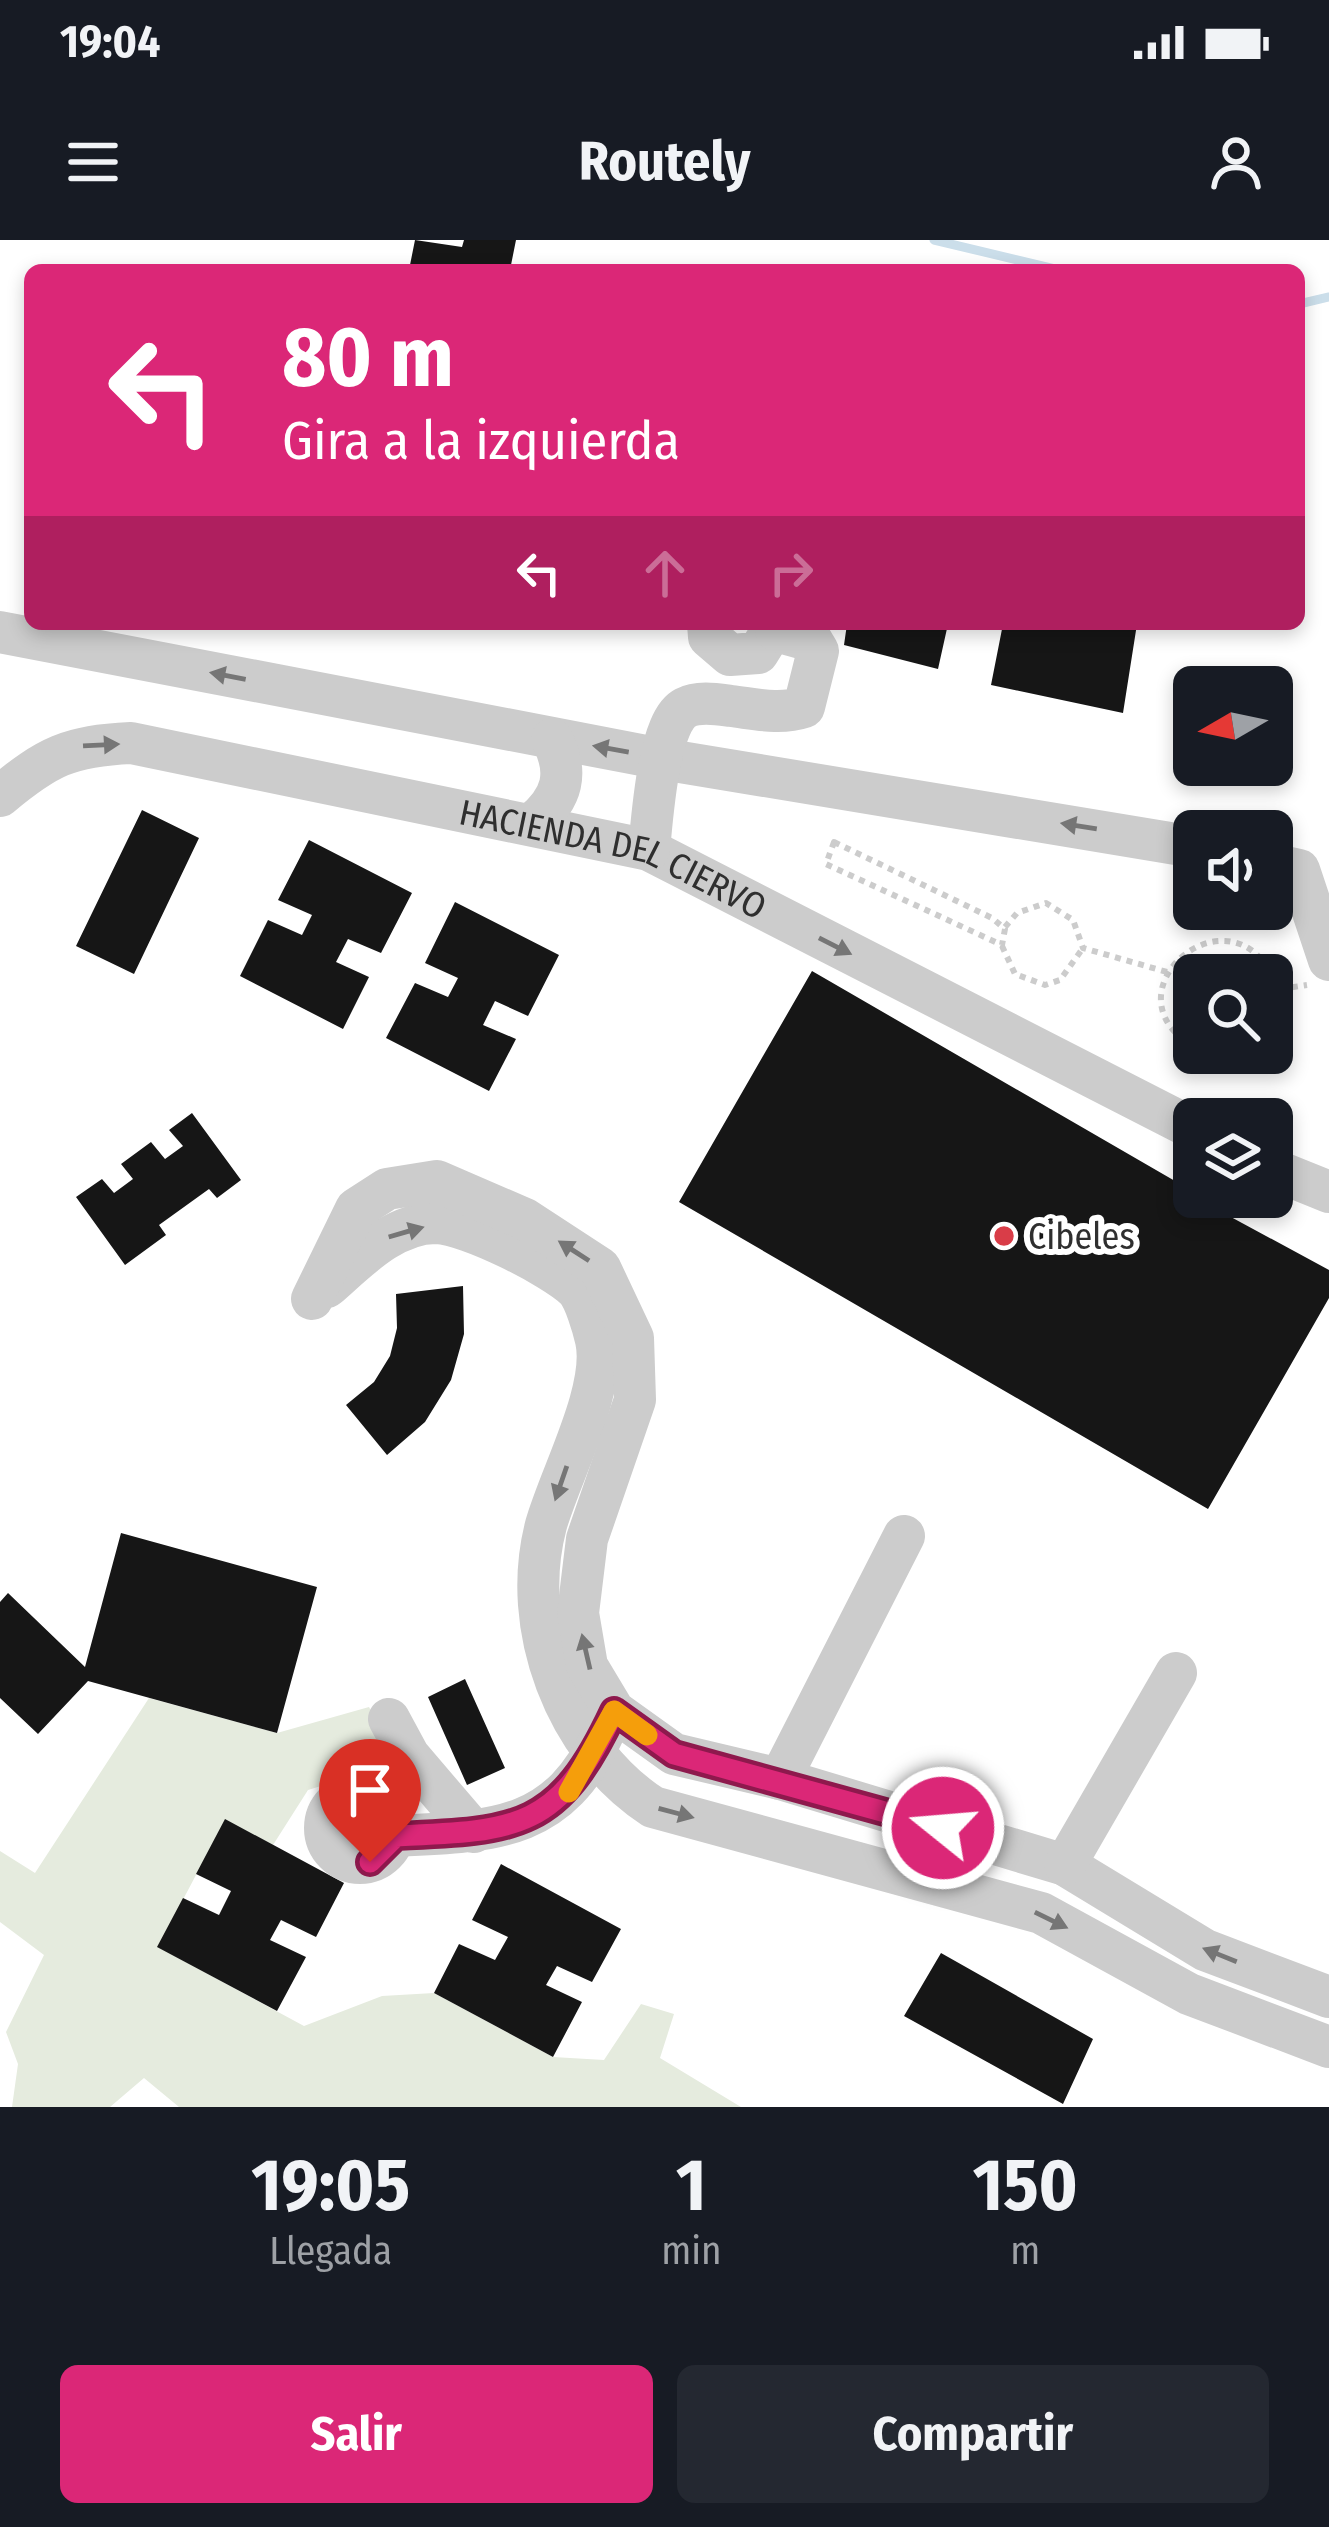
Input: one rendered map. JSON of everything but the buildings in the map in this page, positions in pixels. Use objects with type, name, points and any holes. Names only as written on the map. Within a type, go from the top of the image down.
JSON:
[{"type":"street","points":[[708,630],[709,637],[730,655],[758,653],[774,630]]},
{"type":"street","points":[[649,850],[662,759],[675,715],[688,705],[788,713],[805,707],[818,651],[812,641],[784,630]]},
{"type":"street","points":[[0,632],[662,759],[1173,844]]},
{"type":"street","points":[[533,823],[561,789],[564,762],[552,739]]},
{"type":"street","name":"HACIENDA DEL CIERVO","points":[[0,796],[36,766],[75,746],[131,743],[649,850],[1173,1118]]},
{"type":"street","points":[[1293,869],[1299,870],[1329,960]]},
{"type":"street","points":[[1293,1177],[1329,1192]]},
{"type":"street","points":[[1329,1997],[1205,1950],[1065,1864],[780,1779],[674,1754],[614,1711],[587,1666],[578,1613],[587,1539],[635,1400],[633,1338],[600,1268],[526,1220],[437,1181],[388,1189],[356,1210],[312,1299],[385,1238],[436,1223],[513,1250],[578,1291],[597,1344],[590,1395],[545,1530],[541,1616],[552,1680],[593,1755],[653,1807],[1041,1913],[1189,1994],[1329,2047]]},
{"type":"street","points":[[780,1779],[904,1536]]},
{"type":"street","points":[[1065,1864],[1176,1673]]},
{"type":"street","points":[[396,1836],[474,1832],[538,1813],[570,1791],[614,1711]]},
{"type":"street","points":[[389,1719],[409,1756],[474,1832]]},
{"type":"path","points":[[1002,945],[826,864],[834,842],[942,891],[1005,928]]},
{"type":"path","points":[[1046,903],[1073,920],[1083,948],[1060,980],[1045,986],[1016,974],[1002,945],[1005,928],[1017,913],[1046,903]]},
{"type":"path","points":[[1184,954],[1226,941],[1256,954]]},
{"type":"path","points":[[1083,948],[1167,973]]},
{"type":"path","points":[[1173,966],[1167,973],[1162,1006],[1173,1031]]},
{"type":"shaded area","points":[[149,1698],[277,1733],[369,1707],[398,1762],[308,1790],[273,1845],[225,1820],[158,1947],[304,2026],[382,1996],[434,1993],[553,2057],[604,2060],[641,2004],[674,2014],[660,2058],[741,2107],[179,2107],[144,2078],[110,2107],[12,2107],[18,2064],[6,2032],[44,1955],[0,1922],[0,1851],[35,1873]]},
{"type":"waterway","points":[[934,240],[1034,264]]},
{"type":"waterway","points":[[1305,303],[1329,297]]},
{"type":"slow traffic","points":[[569,1792],[614,1711],[647,1735]]},
{"type":"place","name":"Cibeles","points":[[1004,1236]]},
{"type":"route","points":[[370,1862],[391,1847],[396,1836],[474,1832],[538,1813],[570,1791],[614,1711],[674,1754],[780,1779],[943,1828]]}]
